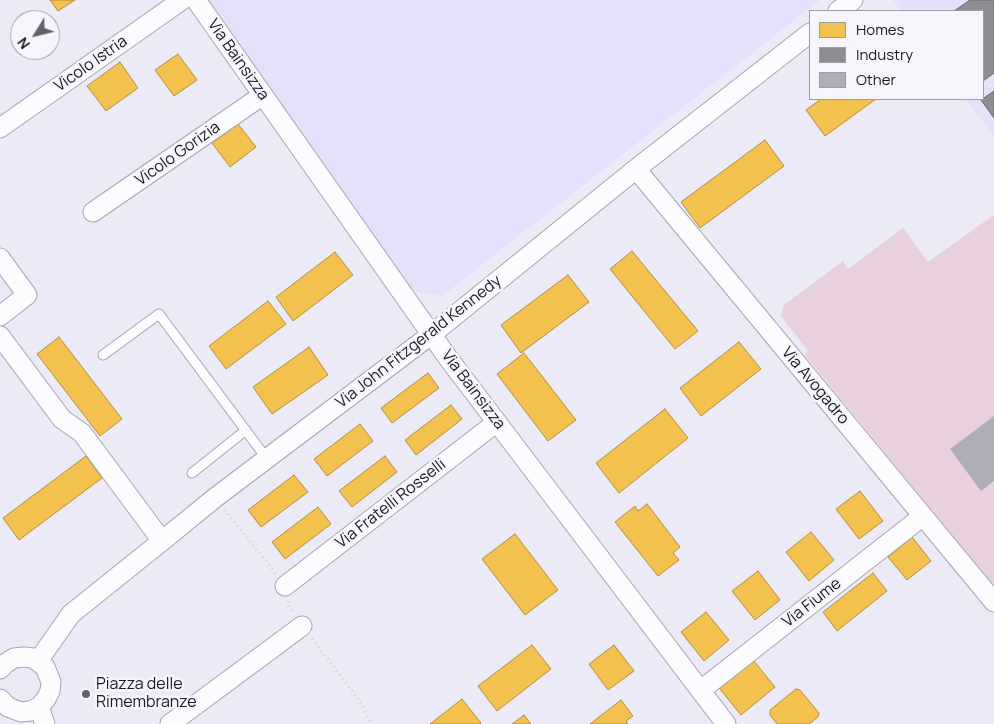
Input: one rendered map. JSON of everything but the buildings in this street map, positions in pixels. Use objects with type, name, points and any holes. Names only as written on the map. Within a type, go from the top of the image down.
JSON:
[{"type":"street","name":"Vicolo Istria","points":[[0,128],[182,0]]},
{"type":"street","name":"Via Bainsizza","points":[[196,0],[432,334],[726,724]]},
{"type":"street","points":[[839,10],[853,0]]},
{"type":"street","name":"Via John Fitzgerald Kennedy","points":[[38,661],[72,614],[162,540],[432,334],[636,169],[809,34]]},
{"type":"street","name":"Vicolo Gorizia","points":[[93,212],[262,95]]},
{"type":"street","name":"Via Avogadro","points":[[636,169],[994,602]]},
{"type":"street","points":[[0,258],[27,295],[0,316]]},
{"type":"street","points":[[0,336],[62,420],[82,433],[162,540]]},
{"type":"street","name":"Via Fratelli Rosselli","points":[[285,586],[497,422]]},
{"type":"street","name":"Via Fiume","points":[[701,690],[923,516]]},
{"type":"street","points":[[170,724],[302,626]]},
{"type":"street","points":[[0,669],[14,658],[24,656],[38,661],[45,667],[51,682],[42,716],[30,711],[21,712],[8,707],[0,700]]},
{"type":"lane","points":[[104,355],[159,314],[267,459]]},
{"type":"lane","points":[[192,473],[246,430]]},
{"type":"shaded area","points":[[206,0],[820,0],[442,296],[412,291]]},
{"type":"shaded area","points":[[893,0],[994,0],[994,137],[967,100],[984,100],[984,10],[900,10]]},
{"type":"shaded area","points":[[994,215],[994,586],[804,354],[808,351],[781,316],[784,305],[843,261],[848,269],[903,228],[928,262]]},
{"type":"place","name":"Piazza delle Rimembranze","points":[[86,694]]}]
